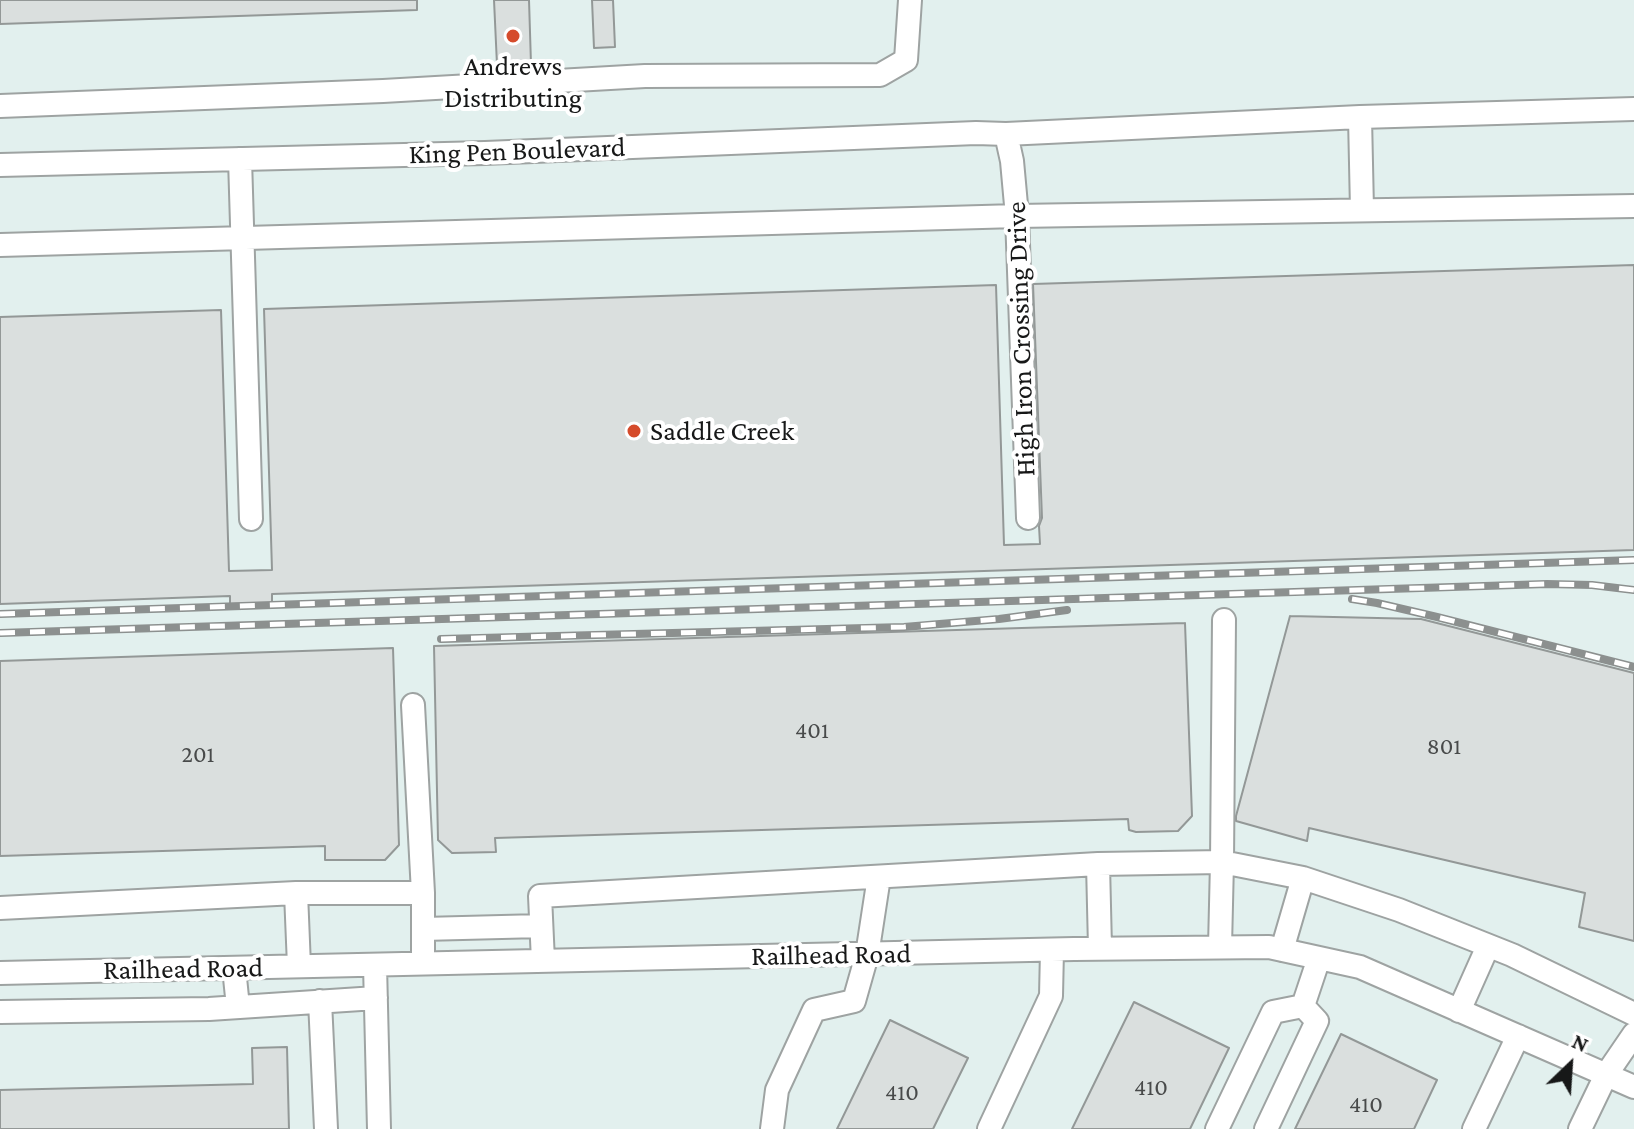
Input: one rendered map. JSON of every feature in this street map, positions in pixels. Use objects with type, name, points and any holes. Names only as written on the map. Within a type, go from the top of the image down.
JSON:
[{"type":"street","points":[[0,106],[383,91],[645,76],[880,75],[906,60],[910,0]]},
{"type":"street","name":"King Pen Boulevard","points":[[0,165],[485,153],[1006,134],[1360,117],[1634,109]]},
{"type":"street","points":[[1360,117],[1362,210]]},
{"type":"street","name":"High Iron Crossing Drive","points":[[1006,134],[1017,216],[1028,518]]},
{"type":"street","points":[[240,159],[251,519]]},
{"type":"street","points":[[0,245],[1017,216],[1634,206]]},
{"type":"street","points":[[1220,947],[1224,620]]},
{"type":"street","points":[[413,705],[423,893],[423,963]]},
{"type":"street","points":[[543,961],[540,896],[1098,864],[1222,862],[1303,878],[1399,910],[1512,955],[1634,1014]]},
{"type":"street","points":[[1098,864],[1100,948]]},
{"type":"street","points":[[772,1129],[777,1090],[814,1010],[854,1001],[867,955],[879,877]]},
{"type":"street","points":[[1282,950],[1303,878]]},
{"type":"street","points":[[0,908],[296,893],[423,893]]},
{"type":"street","points":[[296,893],[299,966]]},
{"type":"street","points":[[423,929],[541,926]]},
{"type":"street","points":[[1459,1011],[1488,946]]},
{"type":"street","name":"Railhead Road","points":[[0,973],[1100,948],[1269,947],[1360,967],[1634,1087]]},
{"type":"street","points":[[989,1129],[1051,996],[1052,950]]},
{"type":"street","points":[[1303,1006],[1319,958]]},
{"type":"street","points":[[375,965],[379,1129]]},
{"type":"street","points":[[234,968],[238,1007]]},
{"type":"street","points":[[0,1012],[238,1007],[376,998]]},
{"type":"street","points":[[320,1001],[326,1129]]},
{"type":"street","points":[[1217,1129],[1273,1012],[1303,1006]]},
{"type":"street","points":[[1266,1129],[1317,1021],[1303,1006]]},
{"type":"street","points":[[1580,1129],[1606,1075],[1634,1034]]},
{"type":"street","points":[[1474,1129],[1518,1036]]},
{"type":"shaded area","points":[[0,0],[1634,0],[1634,1129],[0,1129]]},
{"type":"building","name":"Andrews Distributing","points":[[0,0],[417,0],[417,10],[0,24]]},
{"type":"building","points":[[494,0],[529,0],[531,64],[497,65]]},
{"type":"building","points":[[592,0],[613,0],[615,47],[594,48]]},
{"type":"building","name":"Saddle Creek","points":[[1634,265],[1634,550],[272,594],[272,603],[230,604],[230,596],[0,604],[0,317],[221,310],[229,571],[272,570],[264,309],[996,285],[1004,545],[1040,544],[1042,518],[1033,284]]},
{"type":"building","points":[[1290,616],[1421,619],[1634,673],[1634,941],[1579,927],[1585,893],[1309,828],[1307,841],[1236,821]]},
{"type":"building","points":[[1185,623],[1192,816],[1178,831],[1136,832],[1129,830],[1128,819],[495,838],[496,852],[452,853],[438,840],[434,646]]},
{"type":"building","points":[[393,648],[399,845],[385,860],[325,860],[325,846],[0,856],[0,661]]},
{"type":"building","points":[[1134,1002],[1229,1048],[1190,1129],[1072,1129]]},
{"type":"building","points":[[890,1020],[968,1058],[933,1129],[837,1129]]},
{"type":"building","points":[[1341,1034],[1437,1080],[1414,1129],[1295,1129]]},
{"type":"building","points":[[287,1047],[289,1129],[0,1129],[0,1090],[253,1084],[252,1048]]},
{"type":"railway","points":[[0,614],[1634,560]]},
{"type":"railway","points":[[0,633],[1547,584],[1634,590]]},
{"type":"railway","points":[[1352,599],[1437,617],[1634,667]]},
{"type":"railway","points":[[441,639],[904,627],[1067,610]]},
{"type":"place","name":"Andrews Distributing","points":[[513,36]]},
{"type":"place","name":"Saddle Creek","points":[[634,431]]}]
